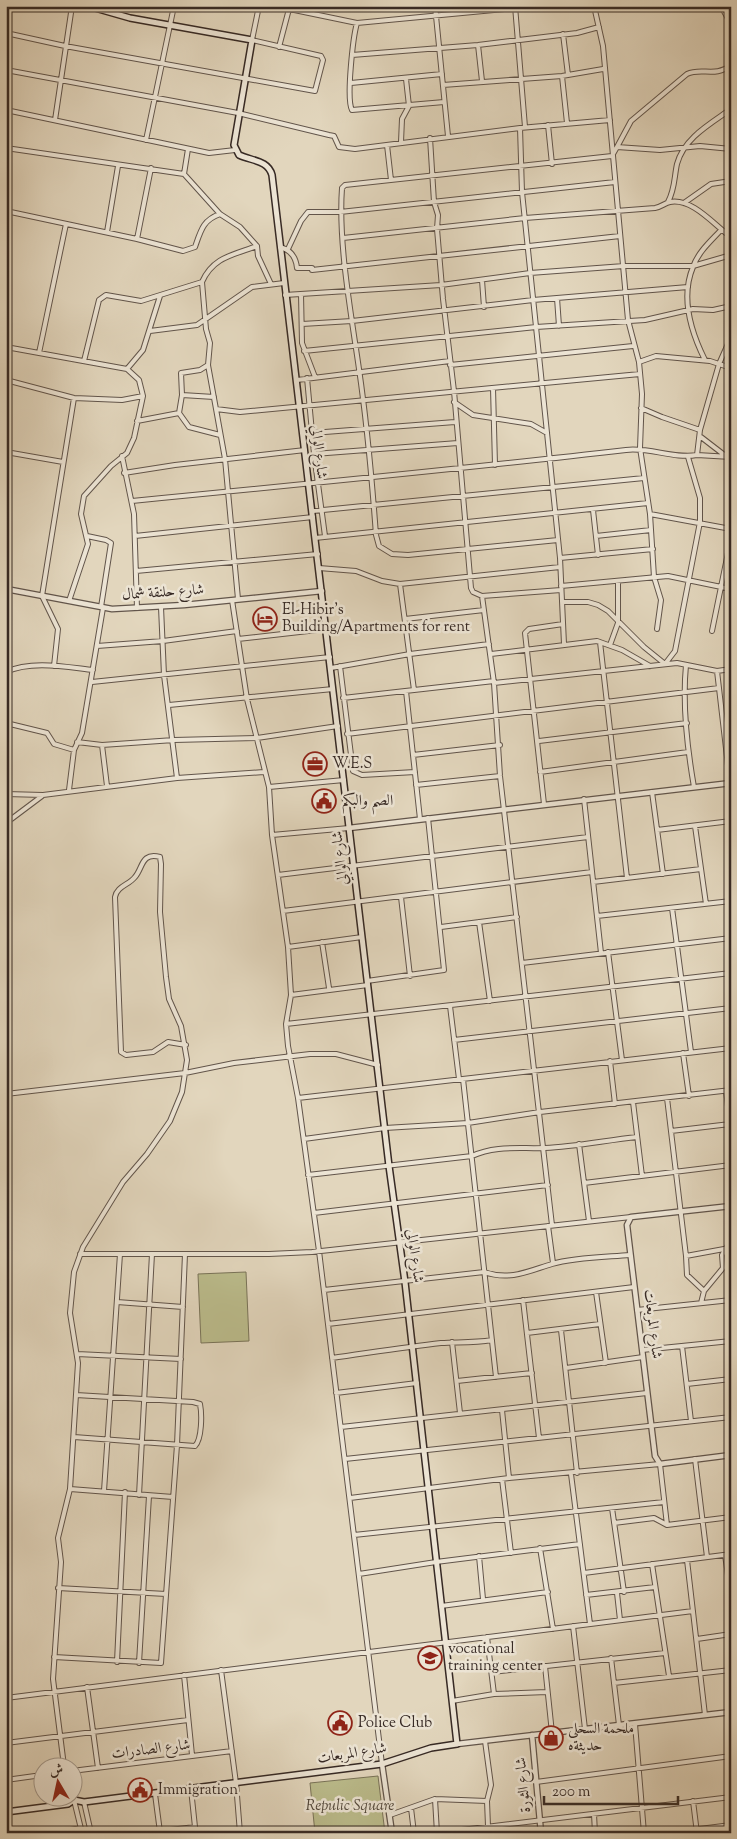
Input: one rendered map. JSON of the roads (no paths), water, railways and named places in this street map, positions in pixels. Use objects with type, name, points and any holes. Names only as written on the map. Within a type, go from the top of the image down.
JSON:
[{"type":"main road","points":[[87,7],[252,40],[238,114],[234,142],[235,150]]},
{"type":"main road","name":"شارع الوالي","points":[[235,150],[244,157],[265,164],[271,171],[285,295],[301,405],[326,630],[330,656],[335,667],[334,689],[338,726],[389,1166],[405,1282],[457,1744]]},
{"type":"main road","name":"شارع المربعات","points":[[84,1802],[191,1790],[382,1764],[431,1748],[457,1744]]},
{"type":"main road","points":[[6,1812],[52,1806]]},
{"type":"street","points":[[54,120],[62,80],[65,46],[72,6]]},
{"type":"street","points":[[78,6],[87,7]]},
{"type":"street","points":[[146,140],[174,6]]},
{"type":"street","points":[[6,33],[65,46],[163,62],[315,91],[322,58],[252,40],[259,6]]},
{"type":"street","points":[[276,6],[357,23],[537,6]]},
{"type":"street","points":[[435,6],[448,136]]},
{"type":"street","points":[[594,6],[603,46],[603,69],[610,120],[628,320],[632,346],[639,362],[642,408],[640,448],[650,514],[654,578],[661,600],[657,629]]},
{"type":"street","points":[[722,6],[731,24]]},
{"type":"street","points":[[515,8],[526,127]]},
{"type":"street","points":[[279,47],[289,9]]},
{"type":"street","points":[[357,23],[352,55],[349,102],[352,110],[444,102]]},
{"type":"street","points":[[352,55],[478,45],[563,34],[599,27]]},
{"type":"street","points":[[563,34],[568,75]]},
{"type":"street","points":[[478,45],[482,80]]},
{"type":"street","points":[[612,156],[632,121],[687,74],[691,72],[716,73],[731,65]]},
{"type":"street","points":[[443,85],[482,80],[562,76],[603,69]]},
{"type":"street","points":[[6,70],[238,114],[332,136],[337,145],[342,148],[364,148],[526,127],[610,120]]},
{"type":"street","points":[[351,83],[442,74]]},
{"type":"street","points":[[562,76],[567,123]]},
{"type":"street","points":[[401,142],[402,119],[408,106],[406,78]]},
{"type":"street","points":[[668,202],[674,190],[676,167],[684,146],[731,109]]},
{"type":"street","points":[[6,110],[209,153],[235,150]]},
{"type":"street","points":[[548,125],[552,164]]},
{"type":"street","points":[[520,128],[522,192],[560,558],[564,644]]},
{"type":"street","points":[[430,138],[434,202],[438,218],[437,229],[444,312],[454,391],[455,422],[467,550],[473,592],[482,596],[668,576],[688,578],[731,589]]},
{"type":"street","points":[[387,145],[390,180]]},
{"type":"street","points":[[617,147],[660,150],[684,146],[731,149]]},
{"type":"street","points":[[6,148],[118,166],[152,168],[184,174],[220,214],[240,227],[257,246],[258,256],[271,284]]},
{"type":"street","points":[[184,174],[188,148]]},
{"type":"street","points":[[558,540],[415,555],[392,554],[380,546],[373,506],[360,373],[352,321],[340,212],[344,186],[612,156]]},
{"type":"street","points":[[107,232],[118,166]]},
{"type":"street","points":[[137,239],[152,168]]},
{"type":"street","points":[[684,203],[711,184],[731,181]]},
{"type":"street","points":[[288,249],[306,213],[340,212],[615,182]]},
{"type":"street","points":[[343,238],[525,218],[655,208],[668,202],[684,203],[701,212],[731,237]]},
{"type":"street","points":[[6,211],[107,232],[177,250],[190,250],[195,247],[203,224],[210,218],[220,214]]},
{"type":"street","points":[[39,353],[66,224]]},
{"type":"street","points":[[705,360],[693,334],[688,312],[688,287],[693,266],[702,251],[721,230]]},
{"type":"street","points":[[280,247],[288,249],[296,258],[297,268],[312,268],[312,270],[620,236]]},
{"type":"street","points":[[238,599],[225,459],[208,365],[210,343],[205,318],[202,282],[208,269],[222,259],[257,246]]},
{"type":"street","points":[[285,295],[442,285],[530,273],[624,266],[693,266],[731,254]]},
{"type":"street","points":[[482,280],[484,307]]},
{"type":"street","points":[[84,361],[98,300],[106,296],[136,301],[160,296],[202,282]]},
{"type":"street","points":[[150,331],[197,325],[252,287],[284,283]]},
{"type":"street","points":[[302,324],[444,312],[533,300],[688,287]]},
{"type":"street","points":[[301,294],[304,351],[315,377]]},
{"type":"street","points":[[127,369],[143,350],[160,296]]},
{"type":"street","points":[[557,298],[559,326]]},
{"type":"street","points":[[304,351],[447,338],[536,327],[645,320],[698,309],[713,310],[731,306]]},
{"type":"street","points":[[697,455],[701,437],[700,430],[719,364],[731,337]]},
{"type":"street","points":[[297,380],[632,346]]},
{"type":"street","points":[[6,347],[127,369],[139,380],[143,396],[127,454],[122,456],[84,496],[81,514],[87,536],[87,552],[69,601]]},
{"type":"street","points":[[639,362],[656,356],[705,360],[729,367],[731,374]]},
{"type":"street","points":[[208,365],[200,370],[181,373],[182,395],[179,413],[189,426],[220,435]]},
{"type":"street","points":[[216,409],[234,412],[640,374]]},
{"type":"street","points":[[307,378],[314,454],[325,536]]},
{"type":"street","points":[[6,380],[74,398],[122,400],[143,396]]},
{"type":"street","points":[[493,388],[495,465]]},
{"type":"street","points":[[182,395],[214,398]]},
{"type":"street","points":[[54,666],[58,629],[42,596],[74,398]]},
{"type":"street","points":[[454,402],[474,415],[535,425],[547,432]]},
{"type":"street","points":[[642,408],[700,430]]},
{"type":"street","points":[[137,421],[179,413]]},
{"type":"street","points":[[312,433],[455,422]]},
{"type":"street","points":[[701,437],[729,457]]},
{"type":"street","points":[[314,454],[458,443]]},
{"type":"street","points":[[132,501],[460,470],[640,448],[688,456],[729,457]]},
{"type":"street","points":[[124,473],[305,450]]},
{"type":"street","points":[[6,452],[64,462]]},
{"type":"street","points":[[122,456],[124,473],[132,501],[138,608]]},
{"type":"street","points":[[665,664],[675,651],[700,522],[700,498],[688,456]]},
{"type":"street","points":[[135,536],[313,514],[322,510],[644,478]]},
{"type":"street","points":[[316,538],[648,503]]},
{"type":"street","points":[[593,510],[598,555]]},
{"type":"street","points":[[650,514],[731,529]]},
{"type":"street","points":[[596,536],[651,530]]},
{"type":"street","points":[[70,790],[74,750],[82,733],[92,682],[111,543],[87,536]]},
{"type":"street","points":[[712,631],[731,538]]},
{"type":"street","points":[[560,558],[653,549]]},
{"type":"street","points":[[136,571],[318,554]]},
{"type":"street","points":[[319,568],[356,571],[382,581],[400,584],[560,567]]},
{"type":"street","points":[[610,645],[618,623],[618,582]]},
{"type":"street","points":[[400,584],[414,690]]},
{"type":"street","name":"شارع حلنقة شمال","points":[[6,588],[102,608],[161,607],[322,591]]},
{"type":"street","points":[[482,596],[491,654],[500,745],[500,776],[548,1185],[553,1264]]},
{"type":"street","points":[[232,600],[247,699],[269,787],[272,835],[288,947],[291,995],[286,1024],[319,1251],[392,1833]]},
{"type":"street","points":[[562,602],[588,602],[598,605],[665,664]]},
{"type":"street","points":[[161,607],[164,674],[174,740],[177,778]]},
{"type":"street","points":[[405,619],[484,610]]},
{"type":"street","points":[[544,804],[539,741],[530,680],[526,630],[563,624]]},
{"type":"street","points":[[238,639],[326,630]]},
{"type":"street","points":[[97,646],[164,641],[237,631]]},
{"type":"street","points":[[491,654],[564,644],[600,642],[610,645],[650,666]]},
{"type":"street","points":[[600,642],[612,733],[627,878]]},
{"type":"street","points":[[415,772],[385,775],[355,774],[352,766],[343,698],[335,667],[410,654],[488,644]]},
{"type":"street","points":[[92,682],[330,656]]},
{"type":"street","points":[[343,698],[530,680],[665,664],[686,665],[717,671],[731,669]]},
{"type":"street","points":[[686,665],[683,693],[687,722],[688,752],[694,786]]},
{"type":"street","points":[[6,672],[24,667],[54,666],[93,670]]},
{"type":"street","points":[[717,671],[731,792]]},
{"type":"street","points":[[347,734],[719,688]]},
{"type":"street","points":[[169,705],[247,699],[334,689]]},
{"type":"street","points":[[406,691],[420,819]]},
{"type":"street","points":[[539,741],[687,722]]},
{"type":"street","points":[[6,736],[7,724],[47,733],[58,746],[74,750]]},
{"type":"street","points":[[77,742],[102,746],[174,740],[257,738],[338,726]]},
{"type":"street","points":[[413,755],[500,745]]},
{"type":"street","points":[[102,746],[107,786]]},
{"type":"street","points":[[540,772],[688,752]]},
{"type":"street","points":[[6,794],[43,795],[70,790],[177,778],[264,772]]},
{"type":"street","points":[[416,785],[500,776]]},
{"type":"street","points":[[269,787],[345,780]]},
{"type":"street","points":[[272,835],[350,828],[730,783]]},
{"type":"street","points":[[652,792],[663,874]]},
{"type":"street","points":[[6,823],[43,795]]},
{"type":"street","points":[[584,799],[601,953]]},
{"type":"street","points":[[291,995],[444,970],[441,927],[428,818]]},
{"type":"street","points":[[657,830],[731,821]]},
{"type":"street","points":[[695,826],[706,904]]},
{"type":"street","points":[[278,875],[588,837]]},
{"type":"street","points":[[63,1756],[54,1692],[54,1657],[61,1562],[58,1538],[70,1489],[74,1437],[77,1354],[70,1313],[74,1272],[80,1254],[123,1182],[166,1128],[182,1092],[188,1053],[186,1045],[181,1026],[169,1000],[160,912],[161,864],[160,857],[154,856],[144,860],[136,877],[121,888],[115,897],[121,1048],[124,1055],[131,1055],[153,1052],[168,1042],[186,1045]]},
{"type":"street","points":[[593,882],[701,869]]},
{"type":"street","points":[[284,911],[592,872]]},
{"type":"street","points":[[401,897],[410,976]]},
{"type":"street","points":[[597,916],[731,901]]},
{"type":"street","points":[[672,908],[690,1052]]},
{"type":"street","points":[[441,927],[517,917]]},
{"type":"street","points":[[479,922],[490,1001]]},
{"type":"street","points":[[288,947],[362,937]]},
{"type":"street","points":[[522,963],[731,938]]},
{"type":"street","points":[[322,942],[329,988]]},
{"type":"street","points":[[608,952],[622,1060]]},
{"type":"street","points":[[286,1024],[731,973]]},
{"type":"street","points":[[450,1006],[468,1123],[496,1377]]},
{"type":"street","points":[[454,1040],[731,1008]]},
{"type":"street","points":[[298,1098],[731,1048]]},
{"type":"street","points":[[683,1053],[689,1096]]},
{"type":"street","points":[[6,1094],[185,1073],[234,1063],[290,1057],[336,1054],[378,1065]]},
{"type":"street","points":[[610,1061],[615,1104]]},
{"type":"street","points":[[304,1138],[385,1128],[468,1123],[540,1112],[728,1090],[731,1130]]},
{"type":"street","points":[[667,1098],[687,1275],[704,1291]]},
{"type":"street","points":[[633,1102],[642,1176]]},
{"type":"street","points":[[671,1131],[730,1124]]},
{"type":"street","points":[[308,1175],[472,1156],[481,1152],[518,1147],[544,1148],[637,1137]]},
{"type":"street","points":[[578,1144],[589,1221]]},
{"type":"street","points":[[584,1183],[731,1165]]},
{"type":"street","points":[[314,1213],[394,1205],[548,1185]]},
{"type":"street","points":[[80,1254],[269,1254],[319,1251],[730,1206],[731,1213]]},
{"type":"street","name":"شارع المربعات","points":[[631,1216],[627,1225],[650,1426],[655,1456],[660,1464]]},
{"type":"street","points":[[701,1303],[704,1291],[723,1268],[724,1249],[731,1240]]},
{"type":"street","points":[[686,1256],[724,1249]]},
{"type":"street","points":[[104,1491],[120,1254]]},
{"type":"street","points":[[139,1495],[152,1254]]},
{"type":"street","points":[[54,1657],[161,1664],[177,1445],[185,1254]]},
{"type":"street","points":[[324,1290],[484,1272],[509,1276],[531,1272],[553,1264],[630,1254]]},
{"type":"street","points":[[328,1324],[634,1287]]},
{"type":"street","points":[[596,1292],[606,1363]]},
{"type":"street","points":[[523,1300],[539,1438]]},
{"type":"street","points":[[637,1310],[731,1300]]},
{"type":"street","points":[[117,1302],[183,1307]]},
{"type":"street","points":[[527,1333],[600,1324]]},
{"type":"street","points":[[561,1330],[577,1473]]},
{"type":"street","points":[[332,1358],[412,1346],[452,1342],[469,1344],[492,1340]]},
{"type":"street","points":[[642,1350],[731,1340]]},
{"type":"street","points":[[452,1342],[460,1413]]},
{"type":"street","points":[[682,1346],[691,1421]]},
{"type":"street","points":[[77,1354],[181,1359]]},
{"type":"street","points":[[566,1368],[643,1357]]},
{"type":"street","points":[[457,1381],[532,1373]]},
{"type":"street","points":[[687,1384],[731,1379]]},
{"type":"street","points":[[336,1393],[416,1383]]},
{"type":"street","points":[[341,1428],[647,1393]]},
{"type":"street","points":[[74,1437],[197,1445],[201,1410],[200,1404],[197,1402],[76,1395]]},
{"type":"street","points":[[502,1410],[509,1478]]},
{"type":"street","points":[[344,1459],[730,1417],[731,1431]]},
{"type":"street","points":[[350,1498],[509,1478],[571,1474],[729,1455],[731,1478]]},
{"type":"street","points":[[695,1459],[708,1557]]},
{"type":"street","points":[[660,1464],[667,1525]]},
{"type":"street","points":[[571,1474],[590,1624]]},
{"type":"street","points":[[502,1479],[511,1553]]},
{"type":"street","points":[[70,1489],[173,1497]]},
{"type":"street","points":[[117,1662],[125,1492]]},
{"type":"street","points":[[139,1663],[149,1496]]},
{"type":"street","points":[[354,1535],[664,1502]]},
{"type":"street","points":[[612,1508],[624,1592]]},
{"type":"street","points":[[614,1523],[654,1518],[667,1525],[731,1517]]},
{"type":"street","points":[[359,1574],[479,1556],[580,1544]]},
{"type":"street","points":[[540,1548],[554,1629]]},
{"type":"street","points":[[584,1573],[731,1554]]},
{"type":"street","points":[[725,1555],[731,1594]]},
{"type":"street","points":[[479,1556],[483,1600]]},
{"type":"street","points":[[687,1560],[705,1715]]},
{"type":"street","points":[[652,1564],[669,1676]]},
{"type":"street","points":[[586,1596],[655,1587]]},
{"type":"street","points":[[58,1588],[166,1594]]},
{"type":"street","points":[[441,1606],[548,1592]]},
{"type":"street","points":[[617,1593],[620,1620]]},
{"type":"street","points":[[6,1698],[693,1611]]},
{"type":"street","points":[[573,1626],[585,1729]]},
{"type":"street","points":[[697,1639],[731,1634]]},
{"type":"street","points":[[487,1637],[494,1694]]},
{"type":"street","points":[[492,1672],[665,1653]]},
{"type":"street","points":[[611,1658],[619,1726]]},
{"type":"street","points":[[545,1666],[552,1733]]},
{"type":"street","points":[[221,1670],[236,1783],[240,1833]]},
{"type":"street","points":[[614,1683],[731,1670]]},
{"type":"street","points":[[184,1675],[192,1756]]},
{"type":"street","points":[[87,1687],[98,1768]]},
{"type":"street","points":[[452,1701],[494,1694],[547,1692]]},
{"type":"street","name":"شارع المربعات","points":[[457,1744],[731,1712]]},
{"type":"street","points":[[6,1743],[188,1720]]},
{"type":"street","points":[[636,1724],[644,1833]]},
{"type":"street","name":"شارع الثورة","points":[[532,1735],[541,1833]]},
{"type":"street","points":[[485,1741],[491,1785],[487,1801],[488,1826]]},
{"type":"street","name":"شارع الصادرات","points":[[82,1770],[232,1751]]},
{"type":"street","points":[[536,1782],[731,1756]]},
{"type":"street","points":[[6,1780],[32,1776]]},
{"type":"street","points":[[191,1790],[196,1833]]},
{"type":"street","points":[[155,1794],[160,1832]]},
{"type":"street","points":[[435,1799],[437,1833],[731,1797]]},
{"type":"street","points":[[390,1815],[435,1799],[487,1801]]},
{"type":"street","points":[[693,1801],[697,1831]]},
{"type":"street","points":[[84,1802],[91,1833]]},
{"type":"street","points":[[54,1833],[81,1830],[75,1806]]},
{"type":"street","points":[[411,1808],[414,1833]]},
{"type":"street","points":[[594,1814],[595,1833]]},
{"type":"street","points":[[668,1833],[697,1831],[731,1825]]},
{"type":"street","points":[[145,1833],[195,1827]]},
{"type":"place","name":"El-Hibir's Building/Apartments for rent","points":[[265,619]]},
{"type":"place","name":"W.E.S","points":[[315,764]]},
{"type":"place","name":"الصم والبكم","points":[[324,801]]},
{"type":"place","name":"vocational training center","points":[[430,1658]]},
{"type":"place","name":"Police Club","points":[[340,1723]]},
{"type":"place","name":"ملحمة السحلى حديثةه","points":[[551,1738]]},
{"type":"place","name":"Immigration","points":[[140,1790]]},
{"type":"park label","name":"Repulic Square","points":[[350,1806]]}]
